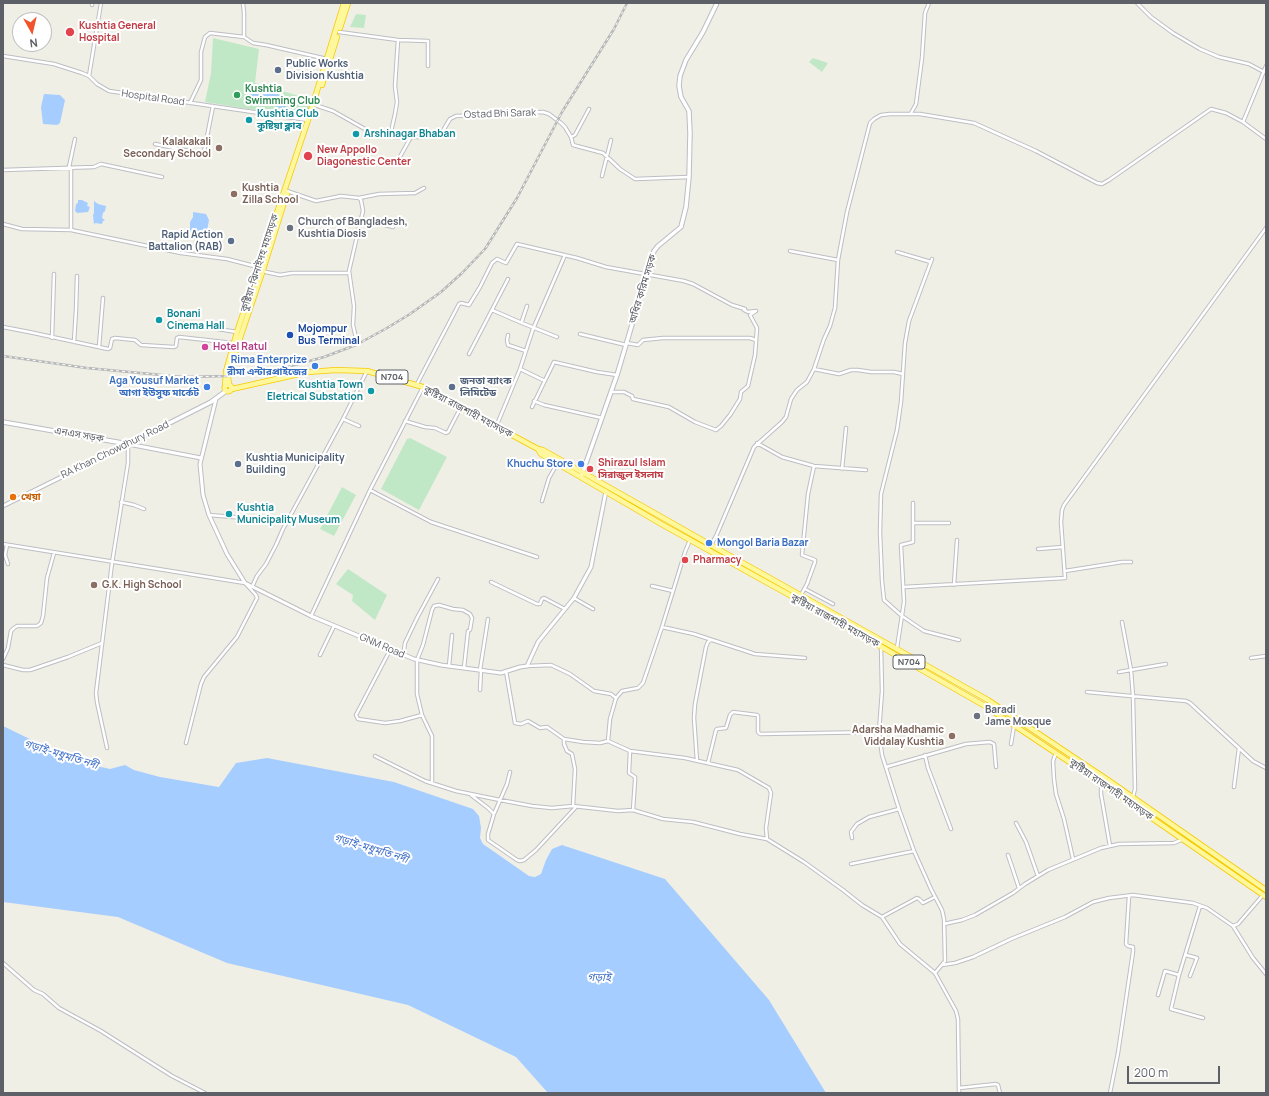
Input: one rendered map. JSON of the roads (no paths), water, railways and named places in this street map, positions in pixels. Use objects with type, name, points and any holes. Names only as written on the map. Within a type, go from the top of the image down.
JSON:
[{"type":"highway","name":"কুষ্টিয়া-ঝিনাইদহ মহাসড়ক","points":[[261,269],[318,93],[344,3]]},
{"type":"highway","name":"কুষ্টিয়া-ঝিনাইদহ মহাসড়ক","points":[[328,60],[348,3]]},
{"type":"highway","name":"কুষ্টিয়া-ঝিনাইদহ মহাসড়ক","points":[[309,120],[318,93]]},
{"type":"highway","name":"কুষ্টিয়া-ঝিনাইদহ মহাসড়ক","points":[[232,355],[296,161]]},
{"type":"highway","name":"কুষ্টিয়া-ঝিনাইদহ মহাসড়ক","points":[[228,388],[228,376],[233,344],[244,316]]},
{"type":"highway","name":"কুষ্টিয়া রাজশাহী মহাসড়ক","points":[[228,388],[274,381],[308,372],[336,370],[367,371],[417,384],[538,449],[544,450],[606,491],[697,544],[778,588],[897,648],[1012,714],[1266,890]]},
{"type":"highway","name":"কুষ্টিয়া রাজশাহী মহাসড়ক","points":[[538,449],[541,454],[557,463],[582,475],[781,583],[850,625],[880,646],[957,689],[1008,720],[1117,794],[1181,840],[1265,896]]},
{"type":"highway","points":[[697,544],[700,539]]},
{"type":"highway","points":[[778,588],[781,583]]},
{"type":"highway","points":[[911,663],[914,658]]},
{"type":"highway","points":[[1008,720],[1012,714]]},
{"type":"highway","points":[[1117,794],[1120,789]]},
{"type":"main road","name":"অধির করিম সড়ক","points":[[582,475],[612,392],[654,251],[658,246],[681,228],[686,207],[689,178],[690,133],[689,111],[681,97],[679,86],[680,76],[686,60],[703,32],[717,3]]},
{"type":"main road","name":"RA Khan Chowdhury Road","points":[[128,444],[216,399],[228,388]]},
{"type":"main road","name":"এনএস সড়ক","points":[[3,422],[128,444]]},
{"type":"street","points":[[90,76],[101,3]]},
{"type":"street","points":[[243,3],[244,37]]},
{"type":"street","points":[[910,114],[916,104],[922,58],[925,13],[928,3]]},
{"type":"street","points":[[1137,3],[1140,8],[1151,17],[1173,33],[1200,49],[1219,57],[1249,64],[1264,72]]},
{"type":"street","points":[[339,32],[398,40],[428,41],[428,66]]},
{"type":"street","points":[[190,103],[201,80],[201,52],[205,37],[210,33],[244,37],[253,43],[328,60]]},
{"type":"street","points":[[390,136],[397,102],[395,86],[398,40]]},
{"type":"street","name":"Hospital Road","points":[[3,56],[54,64],[90,76],[97,84],[109,92],[309,120]]},
{"type":"street","points":[[1243,122],[1266,66]]},
{"type":"street","name":"Ostad Bhi Sarak","points":[[315,105],[333,111],[372,133],[411,137],[441,134],[450,119],[456,116],[542,112],[549,114],[565,127],[571,137],[572,145],[603,153],[608,157]]},
{"type":"street","points":[[155,144],[199,153],[204,152],[213,106]]},
{"type":"street","points":[[571,137],[575,135],[589,109]]},
{"type":"street","points":[[711,545],[750,454],[757,443],[782,422],[786,416],[791,399],[797,390],[807,382],[814,369],[835,308],[838,260],[847,212],[870,123],[881,115],[920,114],[974,123],[1036,151],[1097,183],[1102,184],[1211,109],[1226,113],[1243,122],[1266,139]]},
{"type":"street","points":[[397,162],[411,137]]},
{"type":"street","points":[[71,230],[70,167],[75,139]]},
{"type":"street","points":[[602,176],[608,157],[611,140]]},
{"type":"street","points":[[608,157],[620,169],[635,179],[689,178]]},
{"type":"street","points":[[3,170],[94,167],[101,164],[162,177]]},
{"type":"street","points":[[287,191],[316,201],[341,196],[359,198],[379,194],[415,193],[424,188]]},
{"type":"street","points":[[356,338],[353,325],[354,306],[349,266],[361,219],[362,204],[359,198]]},
{"type":"street","points":[[361,219],[393,227]]},
{"type":"street","points":[[3,224],[22,229],[71,230],[153,248],[227,259],[280,275],[292,273],[349,273]]},
{"type":"street","points":[[904,587],[1064,579],[1066,577],[1061,522],[1064,505],[1266,228]]},
{"type":"street","points":[[417,384],[459,304],[469,305],[494,260],[497,259],[506,263],[515,246],[520,244],[606,267],[684,281],[693,284],[748,312],[756,311],[750,315],[757,328],[755,355],[748,386],[741,392],[740,399],[730,415],[716,430],[695,422],[669,407],[633,399],[632,396],[624,392],[612,392]]},
{"type":"street","points":[[790,251],[838,260]]},
{"type":"street","points":[[897,252],[931,260],[909,321],[905,343],[901,402],[897,430],[881,494],[883,597],[884,600],[902,616],[924,631],[959,640]]},
{"type":"street","points":[[496,427],[520,369],[533,329],[565,255]]},
{"type":"street","points":[[52,338],[54,274]]},
{"type":"street","points":[[74,342],[76,276]]},
{"type":"street","points":[[469,354],[508,279]]},
{"type":"street","points":[[100,347],[103,298]]},
{"type":"street","points":[[522,324],[527,306]]},
{"type":"street","points":[[492,310],[533,329],[557,337]]},
{"type":"street","points":[[173,322],[237,332]]},
{"type":"street","points":[[3,327],[109,349],[112,339],[115,338],[135,340],[141,345],[174,347],[176,346],[177,338],[179,337],[233,344]]},
{"type":"street","points":[[580,334],[626,344],[638,345],[643,340],[663,338],[750,338],[756,340]]},
{"type":"street","points":[[508,335],[506,340],[508,345],[526,351]]},
{"type":"street","points":[[532,408],[534,401],[554,362],[617,375]]},
{"type":"street","points":[[520,369],[545,381]]},
{"type":"street","points":[[814,369],[839,374],[851,370],[894,372],[903,374]]},
{"type":"street","points":[[252,587],[256,576],[266,564],[367,371]]},
{"type":"street","points":[[312,616],[370,490],[423,387]]},
{"type":"street","name":"GNM Road","points":[[216,399],[200,464],[203,495],[209,515],[228,554],[245,583],[334,626],[390,650],[418,660],[449,666],[501,672],[527,666]]},
{"type":"street","points":[[534,401],[544,405],[603,418]]},
{"type":"street","points":[[405,421],[425,427],[435,428],[446,433],[448,432],[461,407]]},
{"type":"street","points":[[343,419],[359,426]]},
{"type":"street","points":[[842,469],[846,428]]},
{"type":"street","points":[[757,443],[782,457],[814,466],[866,470]]},
{"type":"street","points":[[107,748],[96,693],[112,563],[128,463],[128,444]]},
{"type":"street","name":"এনএস সড়ক","points":[[128,444],[201,458]]},
{"type":"street","name":"RA Khan Chowdhury Road","points":[[3,506],[128,444]]},
{"type":"street","points":[[542,501],[549,478],[557,463]]},
{"type":"street","points":[[801,595],[805,589],[815,562],[815,560],[802,555],[808,494],[814,466]]},
{"type":"street","points":[[370,490],[430,522],[537,557]]},
{"type":"street","points":[[606,491],[591,567],[574,598],[538,642],[527,666],[551,665],[570,674],[594,691],[611,694],[616,698]]},
{"type":"street","points":[[121,502],[144,509]]},
{"type":"street","points":[[897,648],[904,602],[901,545],[913,542],[913,503]]},
{"type":"street","points":[[209,515],[268,520]]},
{"type":"street","points":[[913,524],[949,523]]},
{"type":"street","points":[[608,741],[610,719],[616,698],[622,691],[634,690],[641,686],[690,540]]},
{"type":"street","points":[[954,585],[957,540]]},
{"type":"street","points":[[3,544],[112,563],[245,583],[257,598],[237,637],[204,677],[186,743]]},
{"type":"street","points":[[8,545],[5,555],[8,564]]},
{"type":"street","points":[[1038,550],[1063,547]]},
{"type":"street","points":[[3,659],[8,648],[11,631],[14,628],[17,626],[37,626],[41,623],[47,578],[54,553]]},
{"type":"street","points":[[1065,571],[1122,562],[1131,562]]},
{"type":"street","points":[[401,654],[417,618],[438,579]]},
{"type":"street","points":[[492,582],[537,604],[540,604],[544,598],[565,609]]},
{"type":"street","points":[[652,586],[673,591]]},
{"type":"street","points":[[805,589],[833,604]]},
{"type":"street","points":[[574,598],[593,609]]},
{"type":"street","points":[[432,783],[432,736],[423,715],[417,694],[418,660],[434,606],[439,605],[463,610],[470,614],[472,618],[470,630],[468,631],[464,668]]},
{"type":"street","points":[[480,690],[481,670],[488,619]]},
{"type":"street","points":[[1122,622],[1131,670],[1133,696],[1135,789],[1133,798]]},
{"type":"street","points":[[320,654],[334,626]]},
{"type":"street","points":[[662,627],[755,654],[805,658]]},
{"type":"street","points":[[449,666],[452,635]]},
{"type":"street","points":[[697,761],[694,718],[695,704],[706,647],[708,642],[711,640]]},
{"type":"street","points":[[3,665],[23,670],[30,670],[102,643]]},
{"type":"street","points":[[880,646],[882,691],[879,732],[882,756],[914,851],[942,910],[945,957],[942,965],[934,973]]},
{"type":"street","points":[[390,650],[356,715],[358,719],[385,723],[423,715]]},
{"type":"street","points":[[1251,658],[1266,656]]},
{"type":"street","points":[[1119,672],[1166,664]]},
{"type":"street","points":[[506,671],[512,714],[515,723],[521,724],[528,721],[540,728],[547,727],[564,739],[600,743],[608,741],[630,750],[708,763],[738,770],[769,788],[771,793],[766,828],[767,839]]},
{"type":"street","points":[[1087,692],[1186,700],[1253,761],[1266,768]]},
{"type":"street","points":[[708,763],[716,730],[726,728],[732,712],[756,715],[758,732],[760,734],[879,732]]},
{"type":"street","points":[[1011,744],[1014,724]]},
{"type":"street","points":[[510,772],[507,784],[494,814],[488,840],[520,861],[524,860],[536,850],[575,807],[574,765],[572,754],[567,751],[564,744],[564,739]]},
{"type":"street","points":[[886,767],[966,744],[990,742],[994,744],[996,767]]},
{"type":"street","points":[[1234,787],[1239,748]]},
{"type":"street","points":[[630,750],[629,773],[635,777],[633,810]]},
{"type":"street","points":[[1056,752],[1053,761],[1056,794],[1074,859]]},
{"type":"street","points":[[924,755],[950,829]]},
{"type":"street","points":[[375,756],[432,783],[500,800],[552,808],[575,807],[618,811],[633,810],[663,819],[693,822],[767,839],[804,862],[844,890],[862,905],[882,917],[900,944],[934,973],[956,1011],[958,1019],[959,1093]]},
{"type":"street","points":[[1104,785],[1101,792],[1110,846]]},
{"type":"street","points":[[469,793],[494,814]]},
{"type":"street","points":[[852,838],[851,832],[856,824],[870,817],[899,809]]},
{"type":"street","points":[[1016,823],[1026,842],[1038,876]]},
{"type":"street","points":[[944,924],[975,915],[1048,870],[1110,846],[1128,844],[1159,845],[1174,843],[1181,840]]},
{"type":"street","points":[[850,864],[914,851]]},
{"type":"street","points":[[1008,855],[1019,888]]},
{"type":"street","points":[[942,965],[955,963],[973,957],[1011,939],[1065,917],[1093,902],[1108,898],[1129,896],[1174,900],[1193,903],[1207,908],[1233,926],[1266,974]]},
{"type":"street","points":[[1110,1093],[1118,1053],[1133,952],[1133,947],[1126,944],[1129,896]]},
{"type":"street","points":[[1233,926],[1238,924],[1265,896]]},
{"type":"street","points":[[882,917],[917,898],[923,904],[935,897]]},
{"type":"street","points":[[1200,906],[1179,975],[1171,1009],[1203,1018]]},
{"type":"street","points":[[1186,955],[1197,958],[1190,976]]},
{"type":"street","points":[[3,963],[34,990],[43,994],[59,1008],[101,1031],[172,1076],[205,1093]]},
{"type":"street","points":[[1158,995],[1164,971],[1179,975]]},
{"type":"street","points":[[959,1088],[996,1084],[998,1085],[1000,1093]]},
{"type":"water","points":[[258,89],[264,89],[281,96],[286,107],[281,108],[270,104],[257,104],[247,95]]},
{"type":"water","points":[[44,94],[60,95],[65,100],[60,123],[57,125],[43,124],[41,107]]},
{"type":"water","points":[[78,200],[88,203],[87,206],[90,207],[88,212],[77,213],[75,211]]},
{"type":"water","points":[[94,201],[98,204],[106,206],[102,218],[105,220],[102,224],[95,223],[94,225]]},
{"type":"water","points":[[193,212],[206,214],[209,220],[206,236],[190,231],[190,222],[193,217]]},
{"type":"water","name":"গড়াই","points":[[3,726],[75,761],[110,769],[125,765],[134,770],[160,777],[219,787],[236,763],[267,758],[394,782],[473,809],[479,816],[481,828],[480,838],[483,844],[529,876],[535,877],[541,874],[552,849],[562,845],[665,879],[769,1000],[826,1093],[548,1093],[516,1057],[408,1005],[227,963],[118,917],[3,902]]},
{"type":"railway","points":[[3,356],[87,368],[183,377],[228,376],[287,367],[324,357],[356,345],[387,328],[441,292],[485,249],[517,198],[562,112],[614,29],[627,3]]},
{"type":"place","name":"Kushtia General Hospital","points":[[70,32]]},
{"type":"place","name":"Public Works Division Kushtia","points":[[278,70]]},
{"type":"place","name":"Kushtia Swimming Club","points":[[237,95]]},
{"type":"place","name":"Kushtia Club কুষ্টিয়া ক্লাব","points":[[249,120]]},
{"type":"place","name":"Arshinagar Bhaban","points":[[356,134]]},
{"type":"place","name":"Kalakakali Secondary School","points":[[219,148]]},
{"type":"place","name":"New Appollo Diagonestic Center","points":[[308,156]]},
{"type":"place","name":"Kushtia Zilla School","points":[[234,194]]},
{"type":"place","name":"Church of Bangladesh, Kushtia Diosis","points":[[290,228]]},
{"type":"place","name":"Rapid Action Battalion (RAB)","points":[[231,241]]},
{"type":"place","name":"Bonani Cinema Hall","points":[[159,320]]},
{"type":"place","name":"Mojompur Bus Terminal","points":[[290,335]]},
{"type":"place","name":"Hotel Ratul","points":[[205,347]]},
{"type":"place","name":"Rima Enterprize রীমা এন্টারপ্রাইজের","points":[[315,366]]},
{"type":"place","name":"Aga Yousuf Market আগা ইউসুফ মার্কেট","points":[[207,387]]},
{"type":"place","name":"জনতা ব্যাংক লিমিটেড","points":[[452,387]]},
{"type":"place","name":"Kushtia Town Eletrical Substation","points":[[371,391]]},
{"type":"place","name":"Kushtia Municipality Building","points":[[238,464]]},
{"type":"place","name":"Khuchu Store","points":[[581,464]]},
{"type":"place","name":"Shirazul Islam সিরাজুল ইসলাম","points":[[590,469]]},
{"type":"place","name":"খেয়া","points":[[13,497]]},
{"type":"place","name":"Kushtia Municipality Museum","points":[[229,514]]},
{"type":"place","name":"Mongol Baria Bazar","points":[[709,543]]},
{"type":"place","name":"Pharmacy","points":[[685,560]]},
{"type":"place","name":"G.K. High School","points":[[94,585]]},
{"type":"place","name":"Baradi Jame Mosque","points":[[977,716]]},
{"type":"place","name":"Adarsha Madhamic Viddalay Kushtia","points":[[952,736]]},
{"type":"water label","name":"গড়াই-মধুমতি নদী","points":[[61,755]]},
{"type":"water label","name":"গড়াই-মধুমতি নদী","points":[[371,849]]}]
